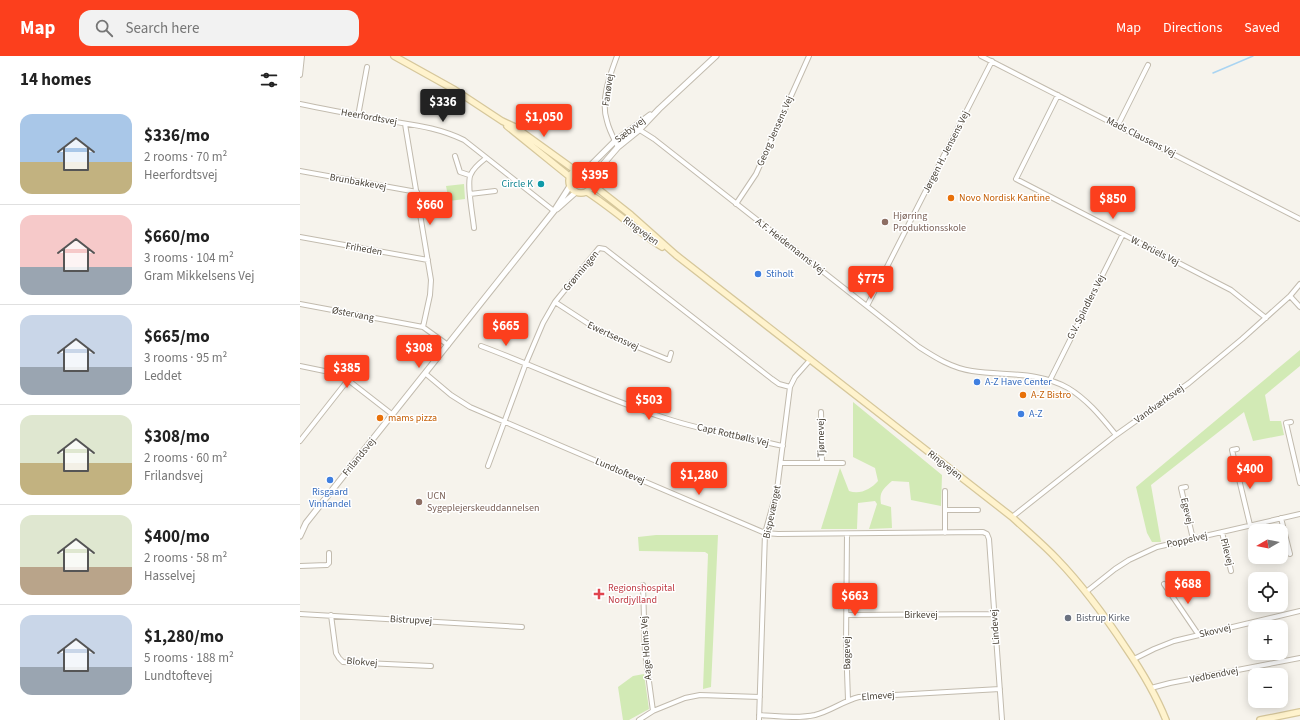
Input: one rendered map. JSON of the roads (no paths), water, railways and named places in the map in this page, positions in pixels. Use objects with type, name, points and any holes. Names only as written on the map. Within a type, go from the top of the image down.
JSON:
[{"type":"main road","points":[[394,56],[455,90],[515,128],[576,171]]},
{"type":"main road","points":[[502,121],[512,131],[570,177]]},
{"type":"main road","points":[[586,170],[592,177],[593,184],[587,192],[576,192],[570,186],[570,177],[576,171],[586,170]]},
{"type":"main road","name":"Ringvejen","points":[[593,184],[676,255],[1012,517],[1057,560],[1086,592],[1134,660],[1151,688],[1166,720]]},
{"type":"main road","name":"Ringvejen","points":[[587,192],[646,237],[676,255]]},
{"type":"main road","points":[[1260,720],[1300,712]]},
{"type":"street","points":[[300,75],[302,56]]},
{"type":"street","name":"Fanøvej","points":[[617,56],[611,73],[605,106],[607,121],[618,147]]},
{"type":"street","name":"Sæbyvej","points":[[592,177],[637,128],[716,56]]},
{"type":"street","name":"Georg Jensens Vej","points":[[736,204],[756,174],[809,56]]},
{"type":"street","name":"Mads Clausens Vej","points":[[981,56],[1300,218]]},
{"type":"street","name":"Jørgen H. Jensens Vej","points":[[867,306],[992,62]]},
{"type":"street","points":[[1118,125],[1148,65]]},
{"type":"street","points":[[358,116],[367,66]]},
{"type":"street","name":"W. Brüels Vej","points":[[1058,95],[1016,179],[1231,290],[1266,318]]},
{"type":"street","name":"Heerfordtsvej","points":[[300,104],[358,116],[434,128],[449,133],[464,140],[554,211]]},
{"type":"street","points":[[405,124],[431,280],[430,295],[423,327]]},
{"type":"street","name":"Sæbyvej","points":[[586,170],[615,141],[637,128]]},
{"type":"street","name":"A.F. Heidemanns Vej","points":[[637,128],[654,139],[919,347],[939,360],[971,370],[1028,375],[1050,380],[1068,388],[1083,398],[1096,410],[1116,435]]},
{"type":"street","points":[[455,156],[460,172],[469,175]]},
{"type":"street","points":[[474,228],[469,175],[486,158]]},
{"type":"street","name":"Brunbakkevej","points":[[300,171],[417,192]]},
{"type":"street","name":"Frilandsvej","points":[[300,536],[306,523],[426,374],[554,211],[570,186]]},
{"type":"street","points":[[470,194],[495,191]]},
{"type":"street","name":"Frilandsvej","points":[[554,211],[576,192]]},
{"type":"street","name":"G.V. Spindlers Vej","points":[[1050,380],[1123,234]]},
{"type":"street","name":"Friheden","points":[[300,237],[428,260]]},
{"type":"street","name":"Grønningen","points":[[488,466],[526,363],[543,323],[555,302],[599,248],[605,249],[772,379],[779,384],[790,387]]},
{"type":"street","name":"Vandværksvej","points":[[1012,517],[1116,435],[1189,383],[1266,318],[1290,296],[1300,284]]},
{"type":"street","points":[[1290,296],[1300,307]]},
{"type":"street","name":"Ewertsensvej","points":[[555,302],[584,322],[613,338],[669,360],[671,353]]},
{"type":"street","name":"Østervang","points":[[300,304],[423,327],[448,345]]},
{"type":"street","name":"Capt Rottbølls Vej","points":[[481,346],[623,403],[666,418],[702,428],[783,446]]},
{"type":"street","name":"Bispevænget","points":[[759,718],[765,533],[777,490],[790,387],[795,377],[810,360]]},
{"type":"street","points":[[300,366],[339,374],[393,415]]},
{"type":"street","name":"Lundtoftevej","points":[[426,374],[451,395],[470,407],[765,533],[847,534],[983,532],[987,534]]},
{"type":"street","points":[[300,442],[348,380]]},
{"type":"street","name":"Tjørnevej","points":[[821,412],[822,463]]},
{"type":"street","points":[[1291,422],[1286,423],[1300,482]]},
{"type":"street","points":[[1237,449],[1232,450],[1250,524]]},
{"type":"street","name":"Tjørnevej","points":[[781,463],[843,463]]},
{"type":"street","name":"Egevej","points":[[1186,487],[1181,488],[1193,539]]},
{"type":"street","points":[[945,491],[945,532]]},
{"type":"street","points":[[945,510],[978,510]]},
{"type":"street","name":"Poppelvej","points":[[1254,524],[1300,514]]},
{"type":"street","points":[[1281,518],[1290,554]]},
{"type":"street","name":"Poppelvej","points":[[1086,592],[1129,560],[1157,547],[1248,526]]},
{"type":"street","name":"Pilevej","points":[[1222,532],[1231,571]]},
{"type":"street","name":"Bøgevej","points":[[847,534],[846,643],[848,700]]},
{"type":"street","name":"Lindevej","points":[[987,534],[989,538],[1002,720]]},
{"type":"street","points":[[300,566],[327,565],[329,563],[329,553]]},
{"type":"street","points":[[1164,584],[1198,634]]},
{"type":"street","name":"Aage Holms Vej","points":[[643,585],[645,652],[653,711]]},
{"type":"street","name":"Skovvej","points":[[1134,660],[1160,646],[1198,634],[1300,611]]},
{"type":"street","name":"Bistrupvej","points":[[300,614],[522,627]]},
{"type":"street","name":"Birkevej","points":[[847,615],[994,614]]},
{"type":"street","name":"Blokvej","points":[[331,615],[336,652],[343,662],[431,666]]},
{"type":"street","name":"Vedbendvej","points":[[1151,688],[1300,658]]},
{"type":"street","name":"Elmevej","points":[[759,718],[806,718],[824,712],[848,700],[859,697],[1000,689]]},
{"type":"street","points":[[639,720],[653,711],[685,698],[700,695],[760,697]]},
{"type":"waterway","points":[[1213,73],[1253,56]]},
{"type":"place","name":"Circle K","points":[[541,184]]},
{"type":"place","name":"Novo Nordisk Kantine","points":[[951,198]]},
{"type":"place","name":"Hjørring Produktionsskole","points":[[885,222]]},
{"type":"place","name":"Stiholt","points":[[758,274]]},
{"type":"place","name":"A-Z Have Center","points":[[977,382]]},
{"type":"place","name":"A-Z Bistro","points":[[1023,395]]},
{"type":"place","name":"A-Z","points":[[1021,414]]},
{"type":"place","name":"mams pizza","points":[[380,418]]},
{"type":"place","name":"Risgaard Vinhandel","points":[[330,480]]},
{"type":"place","name":"UCN Sygeplejerskeuddannelsen","points":[[419,502]]},
{"type":"place","name":"Regionshospital Nordjylland","points":[[599,594]]},
{"type":"place","name":"Bistrup Kirke","points":[[1068,618]]}]
